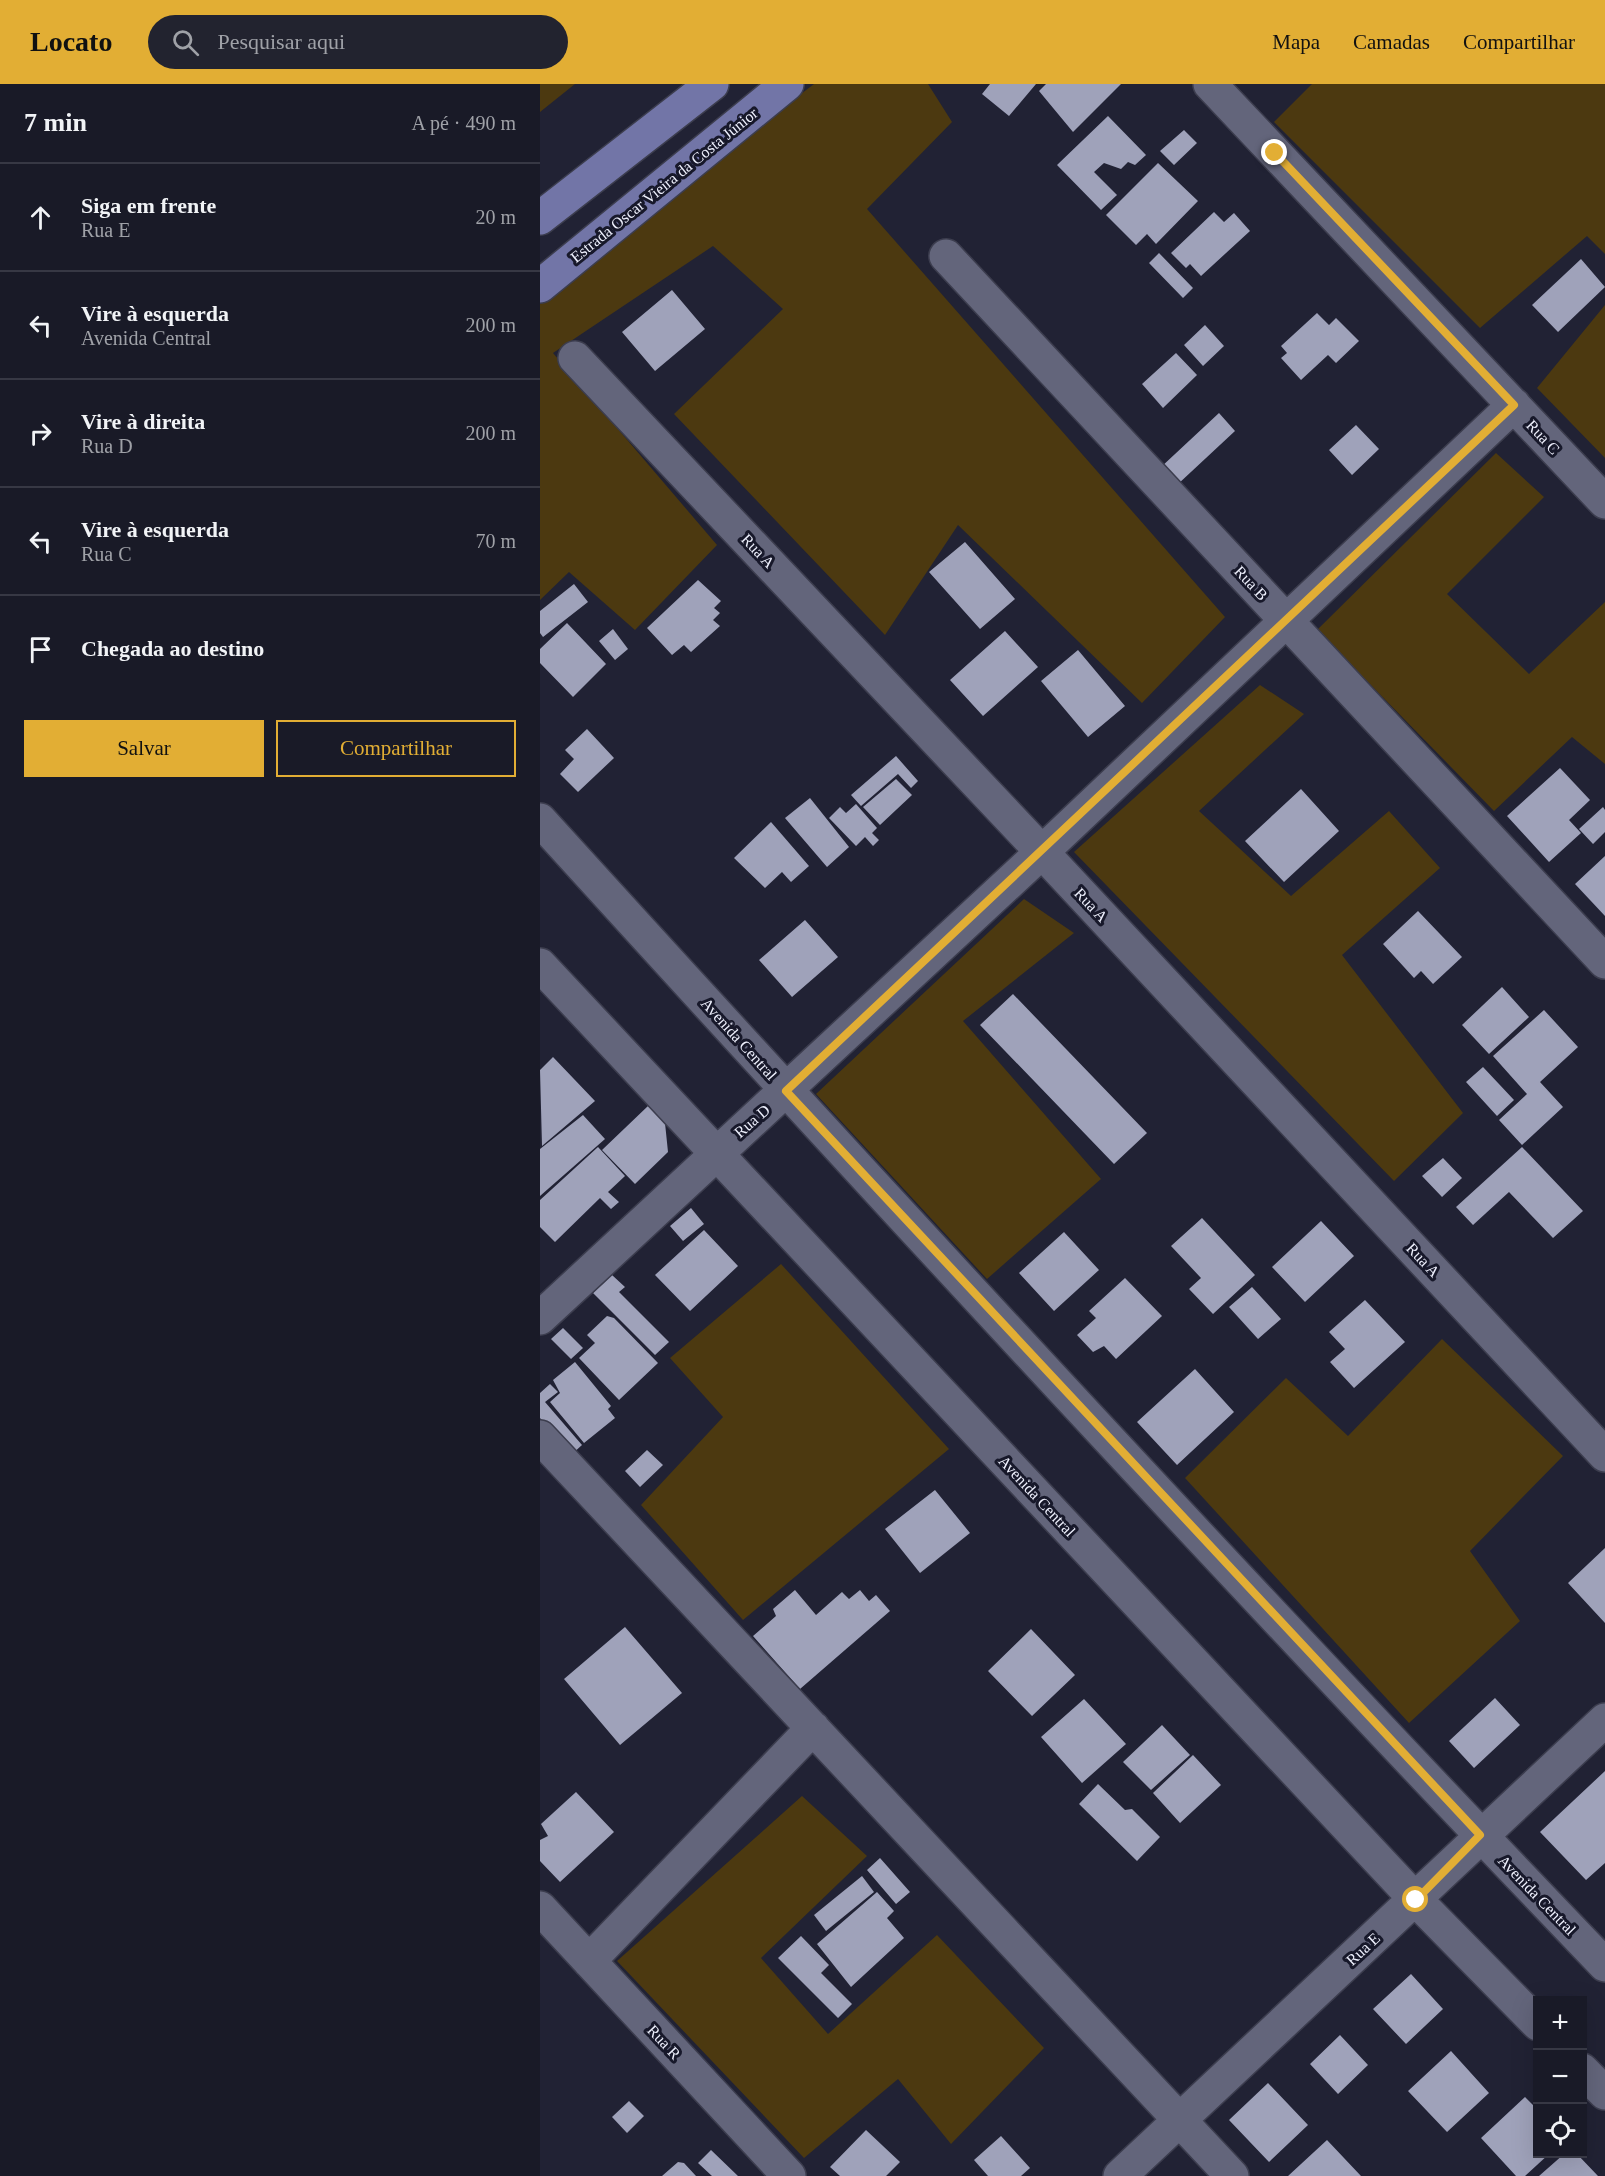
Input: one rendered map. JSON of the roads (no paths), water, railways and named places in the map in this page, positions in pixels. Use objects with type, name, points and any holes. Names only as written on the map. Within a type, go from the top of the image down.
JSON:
[{"type":"main road","points":[[540,218],[712,84]]},
{"type":"main road","name":"Estrada Oscar Vieira da Costa Júnior","points":[[540,286],[787,84]]},
{"type":"street","name":"Rua C","points":[[1210,84],[1605,502]]},
{"type":"street","name":"Rua B","points":[[946,256],[1605,962]]},
{"type":"street","name":"Rua A","points":[[575,358],[1042,852],[1605,1455]]},
{"type":"street","name":"Rua D","points":[[540,1318],[715,1153],[786,1091],[1042,852],[1514,405]]},
{"type":"street","name":"Avenida Central","points":[[540,820],[786,1091],[1480,1835],[1605,1965]]},
{"type":"street","name":"Avenida Central","points":[[540,965],[1416,1900],[1533,2019]]},
{"type":"street","points":[[540,1437],[1232,2176]]},
{"type":"street","name":"Rua E","points":[[1120,2176],[1416,1900],[1480,1835],[1605,1720]]},
{"type":"street","points":[[589,1961],[813,1728]]},
{"type":"street","name":"Rua R","points":[[540,1908],[789,2176]]},
{"type":"street","points":[[1587,2075],[1605,2093]]}]
